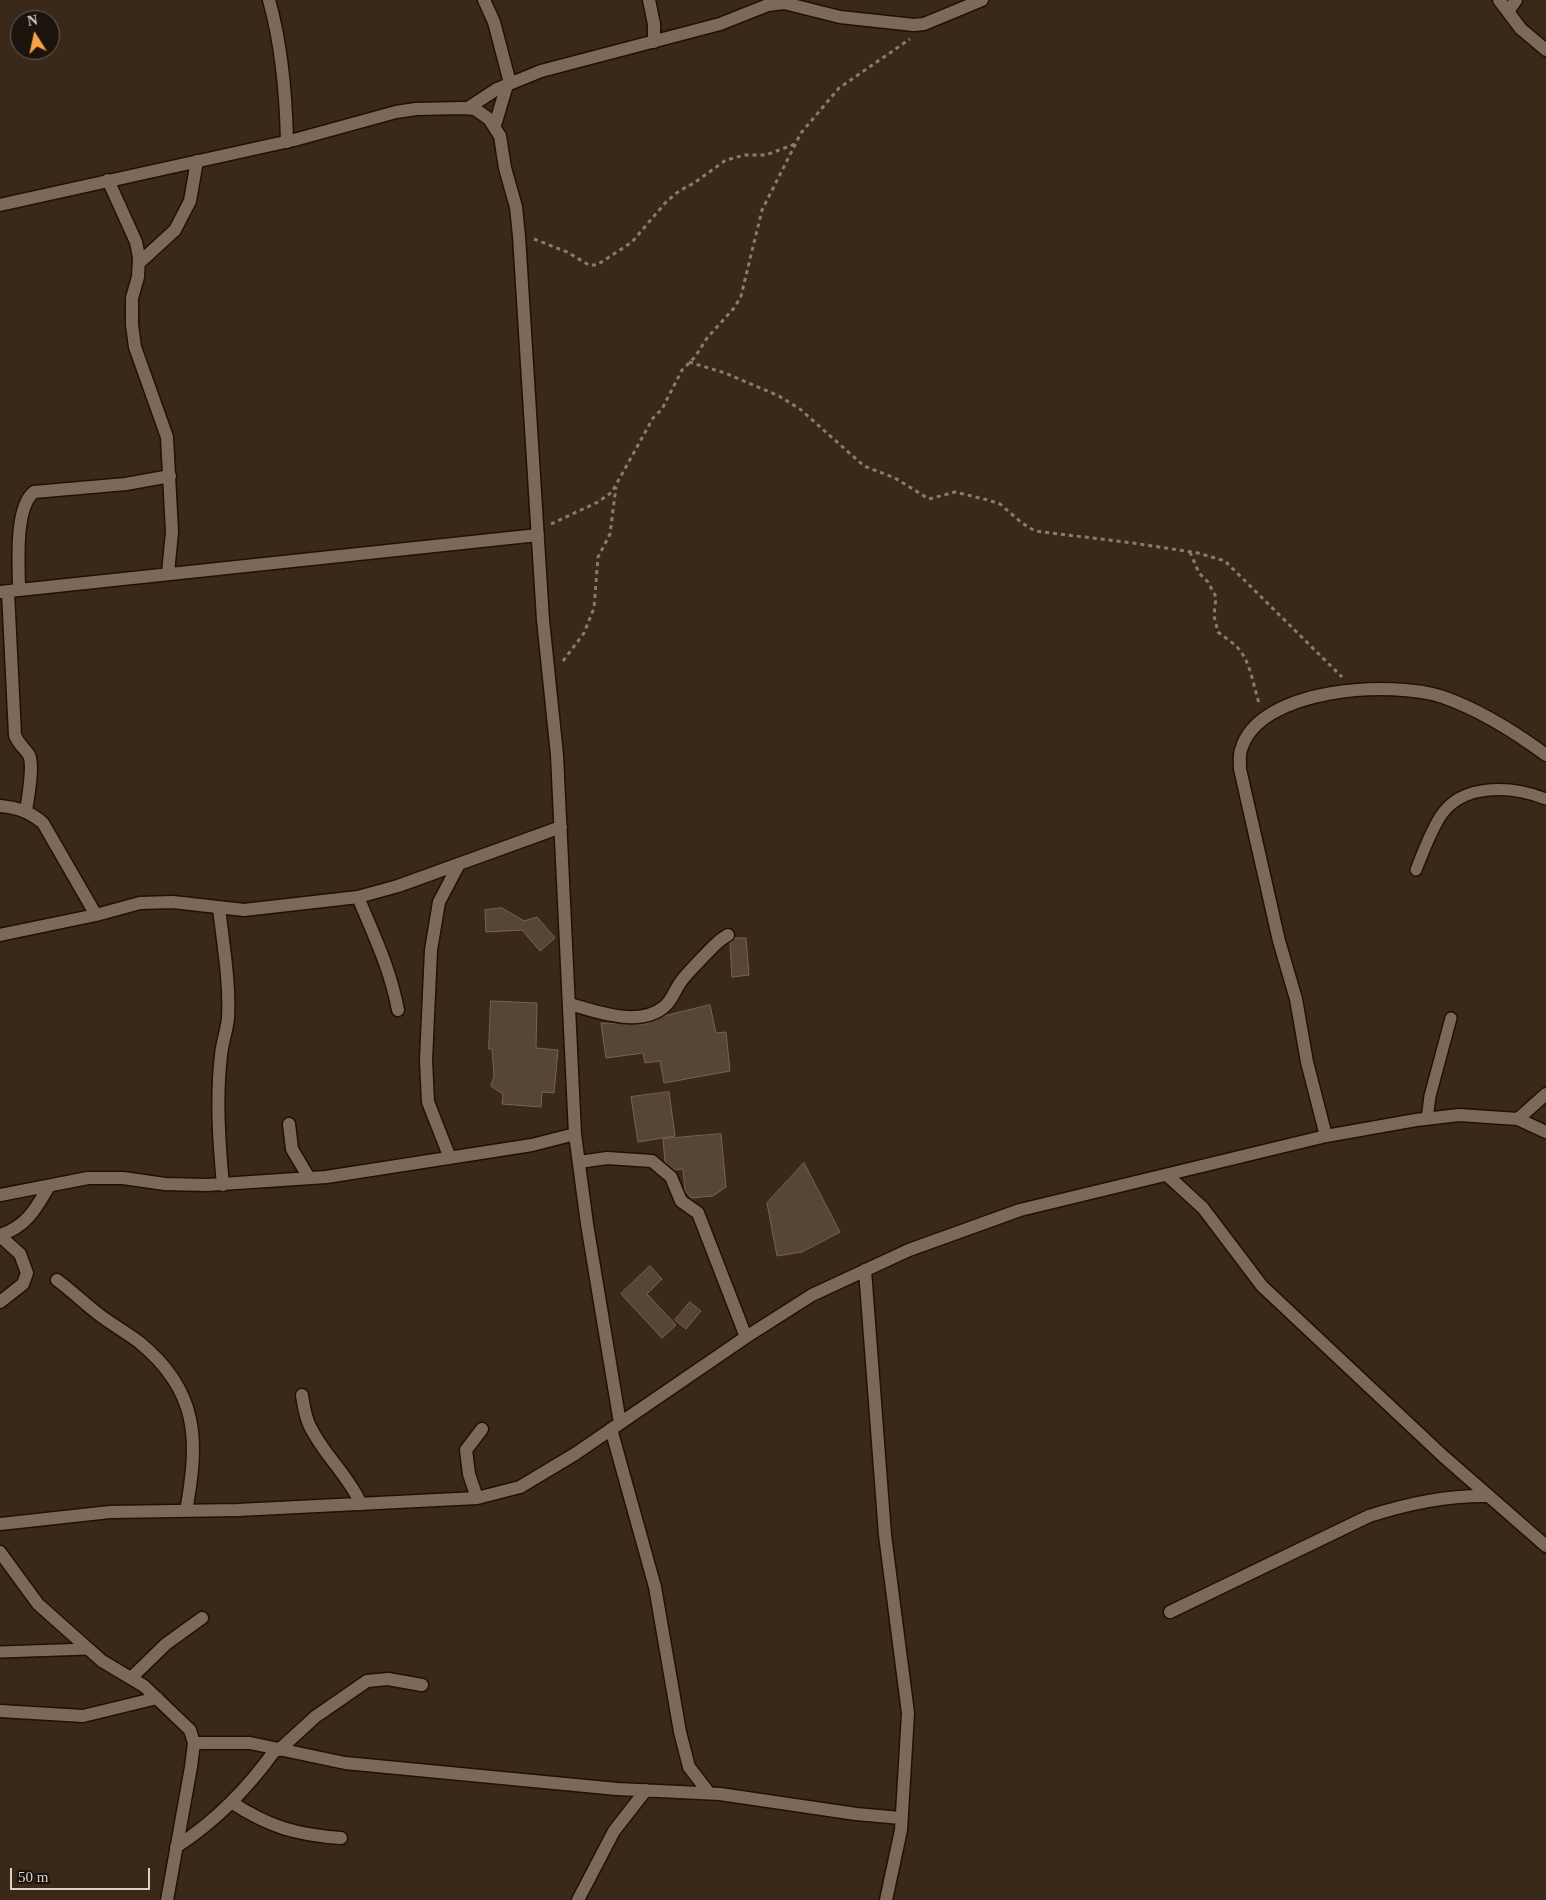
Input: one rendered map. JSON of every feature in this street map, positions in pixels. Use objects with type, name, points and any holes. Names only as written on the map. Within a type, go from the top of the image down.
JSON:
[{"type":"street","points":[[269,0],[275,20],[283,73],[287,142]]},
{"type":"street","points":[[484,0],[494,22],[508,84],[494,125]]},
{"type":"street","points":[[649,0],[654,24],[654,42]]},
{"type":"street","points":[[468,108],[508,84],[541,71],[720,24],[772,2],[880,23],[924,24],[982,0]]},
{"type":"street","points":[[1499,0],[1521,29],[1546,50]]},
{"type":"street","points":[[1508,12],[1516,0]]},
{"type":"street","points":[[0,205],[287,142],[416,108],[475,109],[494,125],[500,136],[505,168],[516,206],[519,236],[548,676],[561,826],[575,1134],[615,1426],[655,1587],[680,1732],[689,1767],[709,1793]]},
{"type":"street","points":[[139,263],[175,230],[190,201],[197,161]]},
{"type":"street","points":[[108,180],[136,242],[139,263],[138,277],[132,298],[132,325],[135,348],[167,437],[172,532],[168,573]]},
{"type":"street","points":[[26,811],[31,765],[28,754],[17,742],[15,735],[9,591],[19,546],[23,511],[28,497],[34,492],[126,484],[170,476]]},
{"type":"street","points":[[9,591],[168,573],[374,554],[538,532]]},
{"type":"street","points":[[1326,1136],[1307,1062],[1296,999],[1279,940],[1240,769],[1240,750],[1246,738],[1264,717],[1292,702],[1373,689],[1414,690],[1442,697],[1473,709],[1525,739],[1546,755]]},
{"type":"street","points":[[0,806],[26,811],[43,823],[96,915]]},
{"type":"street","points":[[0,935],[96,915],[140,903],[173,902],[244,910],[358,897],[398,886],[561,826]]},
{"type":"street","points":[[450,1158],[428,1102],[426,1060],[431,950],[439,902],[459,864]]},
{"type":"street","points":[[358,897],[383,952],[392,980],[398,1010]]},
{"type":"street","points":[[219,908],[228,987],[228,1020],[221,1054],[219,1097],[218,1139],[223,1184]]},
{"type":"street","points":[[570,1004],[601,1013],[638,1016],[656,1014],[667,1005],[680,983],[715,942],[728,935]]},
{"type":"street","points":[[1518,1119],[1546,1094]]},
{"type":"street","points":[[0,1524],[110,1512],[186,1511],[477,1498],[520,1487],[812,1295],[909,1250],[1020,1210],[1326,1136],[1427,1119],[1458,1115],[1518,1119],[1546,1132]]},
{"type":"street","points":[[289,1124],[292,1149],[310,1178]]},
{"type":"street","points":[[0,1196],[88,1178],[123,1178],[165,1184],[223,1184],[310,1178],[532,1145],[575,1134]]},
{"type":"street","points":[[579,1162],[607,1158],[652,1161],[671,1177],[681,1201],[698,1213],[746,1337]]},
{"type":"street","points":[[1167,1175],[1203,1208],[1262,1286],[1443,1456],[1546,1546]]},
{"type":"street","points":[[0,1302],[23,1284],[27,1273],[20,1254],[0,1236],[18,1228],[31,1216],[49,1186]]},
{"type":"street","points":[[865,1270],[885,1535],[908,1713],[901,1818],[886,1900]]},
{"type":"street","points":[[57,1280],[98,1314],[138,1342],[162,1363],[177,1386],[190,1411],[193,1429],[193,1468],[186,1511]]},
{"type":"street","points":[[302,1395],[306,1416],[313,1432],[346,1476],[361,1504]]},
{"type":"street","points":[[477,1498],[469,1474],[466,1450],[482,1429]]},
{"type":"street","points":[[1170,1612],[1369,1516],[1404,1504],[1455,1496],[1489,1496]]},
{"type":"street","points":[[0,1552],[38,1604],[102,1661],[131,1678],[157,1698],[190,1730],[194,1743],[167,1900]]},
{"type":"street","points":[[131,1678],[166,1644],[202,1618]]},
{"type":"street","points":[[176,1847],[197,1833],[246,1789],[278,1750],[316,1717],[367,1681],[388,1679],[422,1684]]},
{"type":"street","points":[[0,1711],[83,1716],[157,1698]]},
{"type":"street","points":[[194,1743],[250,1743],[345,1763],[646,1790],[709,1793],[856,1814],[901,1818]]},
{"type":"street","points":[[578,1900],[614,1831],[646,1790]]},
{"type":"street","points":[[232,1802],[253,1816],[281,1829],[301,1834],[341,1838]]},
{"type":"lane","points":[[1416,870],[1441,815],[1457,799],[1479,790],[1487,790],[1518,791],[1546,799]]},
{"type":"lane","points":[[1427,1119],[1430,1096],[1451,1018]]},
{"type":"lane","points":[[0,1652],[88,1649]]},
{"type":"path","points":[[548,676],[584,633],[594,608],[598,557],[610,534],[616,487],[634,450],[662,409],[682,370],[741,296],[762,210],[795,144],[805,127],[839,88],[863,70],[905,44],[924,24]]},
{"type":"path","points":[[519,236],[567,252],[589,265],[597,265],[632,242],[666,202],[679,191],[694,183],[726,160],[745,155],[766,155],[795,144]]},
{"type":"path","points":[[689,362],[725,373],[779,396],[800,409],[864,466],[895,478],[928,499],[955,492],[1000,504],[1022,523],[1035,531],[1190,552],[1225,561],[1354,691]]},
{"type":"path","points":[[538,532],[598,502],[616,487]]},
{"type":"path","points":[[1190,552],[1199,572],[1208,582],[1216,597],[1214,616],[1218,632],[1236,646],[1243,655],[1264,717]]},
{"type":"building","points":[[502,908],[524,921],[537,917],[555,938],[540,951],[522,930],[486,932],[485,910]]},
{"type":"building","points":[[735,938],[746,938],[749,975],[732,977],[730,943]]},
{"type":"building","points":[[491,1001],[537,1003],[536,1048],[558,1050],[554,1093],[542,1092],[541,1107],[502,1104],[503,1094],[491,1086],[494,1076],[492,1049],[489,1049]]},
{"type":"building","points":[[710,1005],[716,1033],[726,1032],[730,1071],[664,1083],[660,1061],[645,1063],[643,1053],[606,1058],[601,1023],[645,1024],[664,1016]]},
{"type":"building","points":[[669,1092],[675,1136],[638,1142],[631,1097]]},
{"type":"building","points":[[721,1134],[726,1187],[713,1196],[691,1198],[685,1190],[683,1169],[675,1170],[665,1162],[663,1139]]},
{"type":"building","points":[[804,1163],[840,1232],[802,1252],[777,1256],[767,1203]]},
{"type":"building","points":[[650,1266],[662,1279],[647,1294],[676,1325],[662,1338],[621,1294]]},
{"type":"building","points":[[690,1302],[701,1311],[686,1329],[675,1320]]}]
